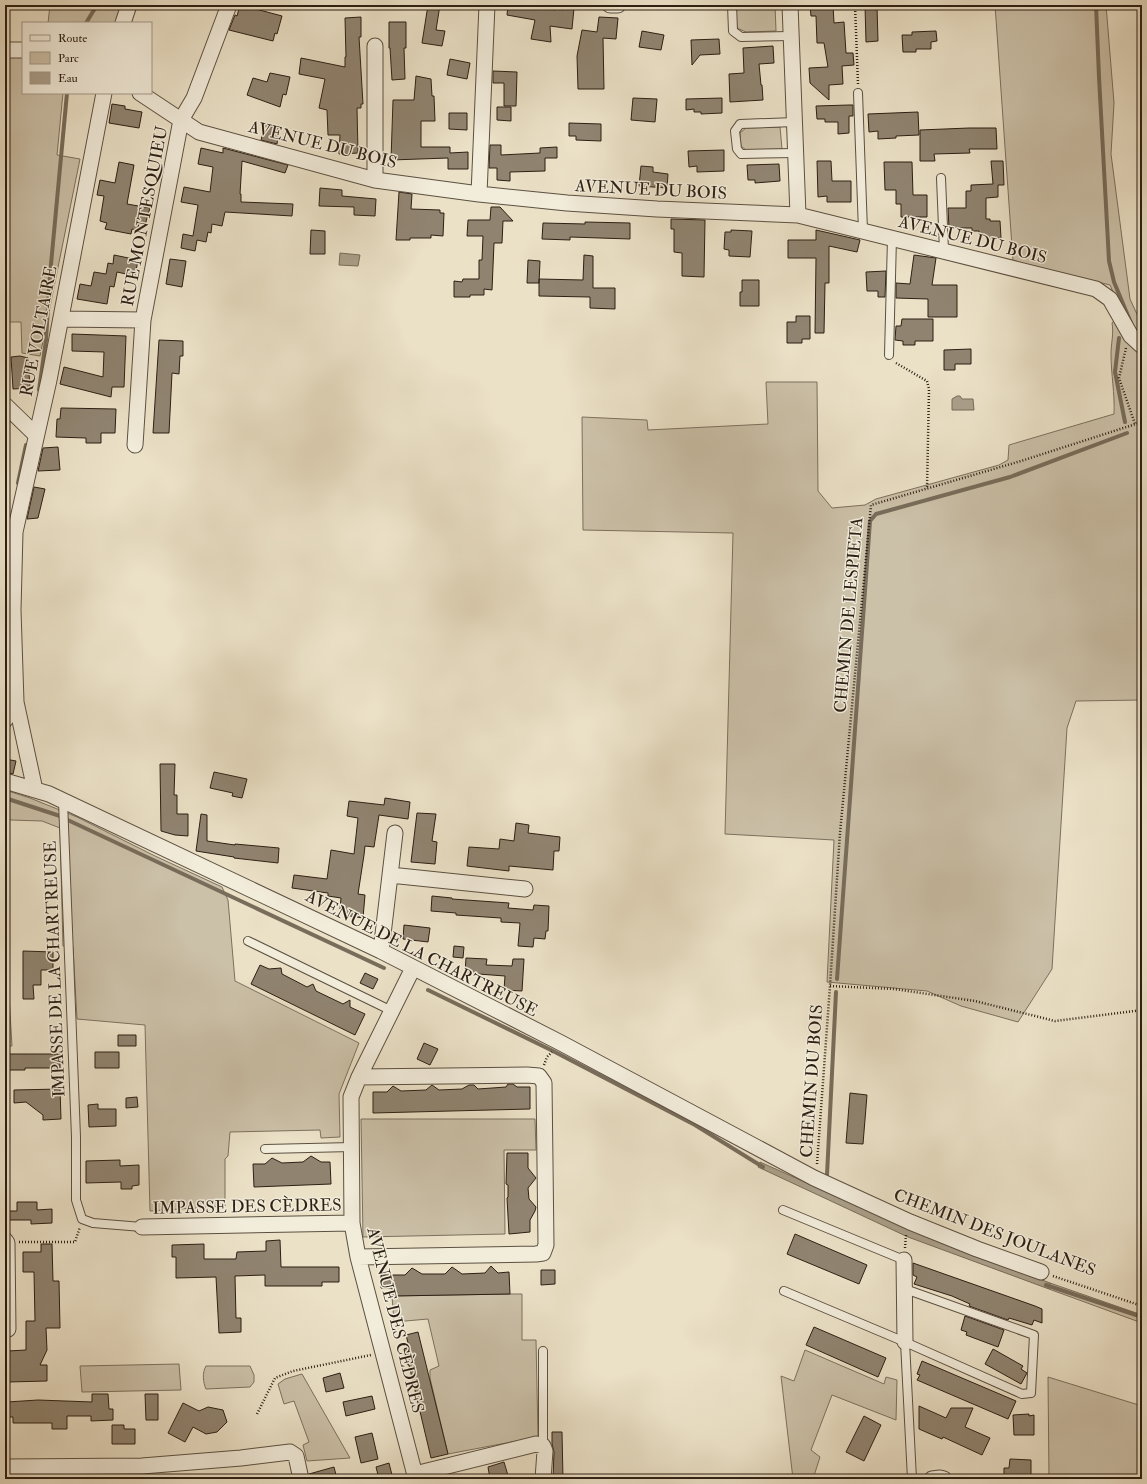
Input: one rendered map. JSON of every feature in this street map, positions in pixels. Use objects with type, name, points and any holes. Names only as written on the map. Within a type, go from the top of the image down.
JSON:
[{"type":"street","points":[[124,22],[129,5]]},
{"type":"street","points":[[181,120],[194,98],[229,5]]},
{"type":"street","points":[[479,194],[487,5]]},
{"type":"street","points":[[610,5],[618,5]]},
{"type":"street","points":[[790,5],[798,215]]},
{"type":"street","points":[[375,46],[375,180]]},
{"type":"street","points":[[5,50],[22,50]]},
{"type":"street","name":"RUE VOLTAIRE","points":[[35,790],[16,702],[13,610],[15,532],[49,380],[104,94]]},
{"type":"street","name":"AVENUE DU BOIS","points":[[142,94],[199,132],[375,180],[479,194],[567,203],[657,210],[798,215],[864,231],[1096,289],[1110,299],[1137,341]]},
{"type":"street","name":"RUE MONTESQUIEU","points":[[136,445],[144,320],[181,120]]},
{"type":"street","name":"RUE MONTESQUIEU","points":[[61,319],[144,320]]},
{"type":"street","points":[[5,405],[36,435]]},
{"type":"street","points":[[5,720],[16,702]]},
{"type":"street","name":"AVENUE DE LA CHARTREUSE","points":[[5,781],[49,794],[63,806],[381,951],[561,1043],[814,1178]]},
{"type":"street","points":[[381,951],[395,832]]},
{"type":"street","points":[[390,875],[525,889]]},
{"type":"street","name":"AVENUE DES CÈDRES","points":[[413,968],[359,1077],[351,1097],[352,1223],[358,1257],[415,1476]]},
{"type":"street","points":[[358,1257],[536,1254],[543,1253],[546,1245],[544,1083],[539,1076],[359,1077]]},
{"type":"street","name":"CHEMIN DES JOULANES","points":[[814,1178],[910,1222],[977,1249],[1041,1272]]},
{"type":"street","name":"IMPASSE DES CÈDRES","points":[[142,1227],[352,1223]]},
{"type":"street","points":[[5,1329],[8,1329],[6,1242]]},
{"type":"street","points":[[904,1260],[906,1342]]},
{"type":"street","points":[[415,1476],[536,1444],[543,1446],[545,1451],[543,1479]]},
{"type":"street","points":[[5,1467],[142,1472],[290,1452],[296,1456],[301,1479]]},
{"type":"street","points":[[932,1479],[944,1479]]},
{"type":"lane","points":[[732,5],[733,31],[741,37],[791,36]]},
{"type":"lane","points":[[858,93],[864,231]]},
{"type":"lane","points":[[795,122],[740,124],[735,131],[736,149],[742,154],[796,153]]},
{"type":"lane","points":[[941,178],[944,251]]},
{"type":"lane","points":[[889,355],[892,238]]},
{"type":"lane","name":"IMPASSE DE LA CHARTREUSE","points":[[63,806],[76,1137],[76,1200],[82,1219]]},
{"type":"lane","points":[[248,941],[392,1011]]},
{"type":"lane","points":[[265,1149],[352,1147]]},
{"type":"lane","points":[[783,1210],[904,1260]]},
{"type":"lane","points":[[82,1219],[93,1223],[142,1227]]},
{"type":"lane","points":[[784,1291],[906,1342],[1022,1394],[1030,1393],[1034,1335],[905,1289]]},
{"type":"lane","points":[[906,1342],[912,1479]]},
{"type":"lane","points":[[543,1351],[543,1446]]},
{"type":"path","points":[[855,5],[858,93]]},
{"type":"path","points":[[1135,424],[1119,378],[1125,351],[1137,341]]},
{"type":"path","points":[[889,355],[891,360],[927,380],[929,389],[927,489]]},
{"type":"path","name":"CHEMIN DE LESPIETA","points":[[830,986],[840,832],[871,505],[1142,422]]},
{"type":"path","points":[[830,986],[894,989],[975,1000],[1055,1021],[1142,1010]]},
{"type":"path","name":"CHEMIN DU BOIS","points":[[814,1178],[817,1168],[830,986]]},
{"type":"path","points":[[6,1242],[75,1242],[82,1219]]},
{"type":"path","name":"CHEMIN DES JOULANES","points":[[1041,1272],[1142,1306]]},
{"type":"path","points":[[257,1414],[275,1378],[293,1371],[383,1353]]},
{"type":"green space","points":[[50,5],[125,5],[119,22],[48,22]]},
{"type":"green space","points":[[735,5],[775,5],[776,31],[746,32],[737,28]]},
{"type":"green space","points":[[995,5],[1106,5],[1114,103],[1111,154],[1130,299],[1142,325],[1142,700],[1076,701],[1067,728],[1052,969],[1018,1022],[961,1006],[927,991],[827,982],[834,840],[725,834],[733,533],[583,530],[582,417],[647,420],[648,430],[768,424],[766,382],[817,382],[818,491],[832,508],[865,505],[876,499],[999,465],[1008,460],[1009,445],[1114,414],[1111,354],[1113,331],[1112,323],[1122,312],[1110,285],[1013,261]]},
{"type":"green space","points":[[5,56],[22,58],[22,94],[63,94],[57,155],[80,159],[40,356],[22,353],[21,322],[5,322]]},
{"type":"green space","points":[[780,127],[782,149],[746,150],[741,146],[740,133],[746,128]]},
{"type":"green space","points":[[5,790],[30,798],[77,817],[155,856],[222,887],[228,900],[235,981],[359,1043],[339,1094],[340,1137],[321,1138],[320,1130],[230,1132],[228,1156],[225,1159],[225,1206],[150,1211],[145,1025],[77,1019],[73,947],[63,946],[60,828],[42,821],[11,820],[5,817]]},
{"type":"green space","points":[[6,945],[12,1046],[5,1046]]},
{"type":"green space","points":[[361,1119],[535,1119],[536,1150],[504,1150],[505,1234],[363,1237]]},
{"type":"green space","points":[[1050,1283],[1142,1315],[1142,1323],[1049,1289]]},
{"type":"green space","points":[[522,1294],[522,1340],[536,1340],[538,1437],[448,1454],[430,1378],[430,1370],[439,1366],[428,1319],[394,1322],[392,1296]]},
{"type":"green space","points":[[805,1350],[884,1384],[886,1377],[897,1380],[896,1420],[832,1395],[811,1450],[820,1457],[813,1479],[793,1479],[781,1376],[794,1381]]},
{"type":"green space","points":[[179,1364],[181,1390],[82,1392],[80,1366]]},
{"type":"green space","points":[[206,1366],[250,1366],[254,1375],[254,1382],[250,1387],[206,1389],[203,1378]]},
{"type":"green space","points":[[302,1374],[350,1458],[307,1461],[303,1445],[309,1442],[294,1401],[284,1404],[278,1384],[285,1379]]},
{"type":"green space","points":[[1048,1377],[1142,1406],[1142,1479],[1049,1479]]},
{"type":"water","points":[[340,253],[360,255],[358,266],[339,265]]},
{"type":"water","points":[[960,396],[962,399],[973,399],[974,410],[952,410],[952,399]]},
{"type":"water","points":[[760,1162],[914,1231],[1050,1283],[1049,1289],[908,1237],[758,1167]]},
{"type":"building","points":[[240,5],[253,5],[252,8],[282,16],[277,34],[275,33],[273,41],[229,30],[235,15],[237,16]]},
{"type":"building","points":[[428,5],[440,5],[436,30],[445,31],[442,46],[422,43]]},
{"type":"building","points":[[508,5],[529,5],[555,10],[556,8],[563,10],[564,7],[574,8],[572,29],[550,26],[551,42],[531,39],[535,20],[507,15]]},
{"type":"building","points":[[810,5],[833,5],[834,23],[844,22],[846,53],[853,53],[854,65],[842,66],[843,84],[829,85],[829,100],[810,83],[809,68],[828,67],[824,43],[817,43],[816,16],[811,16]]},
{"type":"building","points":[[865,6],[877,6],[878,41],[866,42]]},
{"type":"building","points":[[361,17],[361,37],[359,37],[363,104],[361,104],[361,108],[357,108],[358,153],[339,154],[340,135],[328,135],[327,110],[319,108],[325,79],[299,74],[301,58],[345,67],[345,18]]},
{"type":"building","points":[[599,17],[618,18],[616,39],[603,38],[604,89],[578,89],[577,56],[582,30],[597,32]]},
{"type":"building","points":[[389,22],[406,22],[406,48],[404,48],[405,79],[392,80],[389,48]]},
{"type":"building","points":[[642,31],[664,35],[661,50],[639,47]]},
{"type":"building","points":[[936,31],[937,41],[931,42],[931,49],[916,49],[916,52],[903,52],[902,35],[912,35],[912,32]]},
{"type":"building","points":[[719,39],[720,54],[700,55],[692,65],[691,40]]},
{"type":"building","points":[[773,46],[774,63],[759,64],[763,100],[730,102],[729,74],[744,73],[743,48]]},
{"type":"building","points":[[450,59],[470,63],[467,79],[447,75]]},
{"type":"building","points":[[493,71],[517,72],[516,106],[504,106],[504,83],[493,83]]},
{"type":"building","points":[[270,73],[290,77],[286,95],[283,94],[280,107],[247,95],[253,78],[267,82]]},
{"type":"building","points":[[416,76],[431,79],[432,96],[434,96],[435,121],[421,121],[421,147],[450,147],[450,153],[468,152],[468,169],[448,169],[448,158],[391,160],[393,100],[414,100]]},
{"type":"building","points":[[633,98],[657,99],[655,122],[631,120]]},
{"type":"building","points":[[722,98],[722,113],[701,114],[701,112],[694,112],[694,109],[686,110],[686,99]]},
{"type":"building","points":[[112,104],[125,106],[125,109],[142,112],[139,128],[109,123]]},
{"type":"building","points":[[853,105],[853,116],[849,116],[849,133],[838,134],[838,122],[825,122],[825,119],[817,119],[816,106]]},
{"type":"building","points":[[497,107],[511,107],[511,121],[497,120]]},
{"type":"building","points":[[918,112],[919,135],[896,136],[896,138],[878,139],[878,131],[869,132],[868,114]]},
{"type":"building","points":[[449,113],[467,113],[467,130],[449,129]]},
{"type":"building","points":[[569,123],[601,124],[601,141],[576,140],[576,136],[569,136]]},
{"type":"building","points":[[265,125],[279,129],[277,144],[261,140]]},
{"type":"building","points":[[996,128],[997,149],[969,149],[970,153],[934,154],[935,161],[920,161],[920,130]]},
{"type":"building","points":[[490,145],[501,145],[501,155],[540,153],[540,148],[557,147],[557,158],[545,158],[545,171],[510,172],[510,181],[497,180],[497,168],[489,168]]},
{"type":"building","points":[[201,148],[223,153],[223,148],[288,165],[285,173],[242,161],[240,194],[241,202],[293,204],[292,216],[225,212],[222,226],[212,224],[211,233],[208,232],[206,242],[197,240],[195,251],[181,248],[183,234],[193,236],[198,205],[181,202],[184,187],[210,192],[213,167],[198,164]]},
{"type":"building","points":[[724,150],[724,171],[697,172],[697,166],[689,167],[688,151]]},
{"type":"building","points":[[817,161],[831,161],[832,181],[851,181],[851,202],[827,202],[827,196],[818,197]]},
{"type":"building","points":[[991,161],[1003,161],[1004,185],[998,185],[998,197],[986,198],[986,219],[990,219],[990,221],[1000,221],[1001,238],[986,239],[986,235],[979,235],[979,231],[972,231],[972,228],[949,228],[948,208],[966,208],[966,191],[971,191],[971,185],[993,184]]},
{"type":"building","points":[[119,162],[134,165],[127,204],[150,208],[145,225],[139,224],[137,230],[132,229],[131,234],[105,229],[107,223],[100,221],[104,196],[97,195],[100,180],[115,183]]},
{"type":"building","points":[[884,162],[912,162],[913,195],[927,195],[927,217],[901,217],[901,204],[896,204],[896,190],[885,190]]},
{"type":"building","points":[[779,164],[780,181],[755,183],[755,180],[748,180],[747,165]]},
{"type":"building","points":[[641,166],[653,167],[653,172],[668,174],[667,188],[639,186]]},
{"type":"building","points":[[320,188],[342,190],[342,196],[376,199],[375,216],[354,215],[354,207],[319,206]]},
{"type":"building","points":[[399,192],[412,194],[411,209],[440,210],[440,213],[444,213],[443,236],[431,235],[431,238],[396,240]]},
{"type":"building","points":[[491,207],[500,207],[513,221],[503,221],[502,243],[494,243],[492,290],[484,289],[484,295],[454,297],[454,281],[462,282],[463,279],[479,279],[479,260],[482,260],[483,236],[467,236],[468,220],[490,220]]},
{"type":"building","points":[[671,219],[705,220],[704,277],[682,276],[682,253],[674,252],[674,229],[671,229]]},
{"type":"building","points":[[585,222],[630,223],[630,239],[570,237],[570,240],[542,239],[543,223],[585,224]]},
{"type":"building","points":[[311,230],[325,231],[325,254],[310,254]]},
{"type":"building","points":[[731,230],[752,231],[750,257],[729,256],[729,250],[724,249],[725,232],[731,232]]},
{"type":"building","points":[[816,230],[860,240],[857,252],[829,246],[829,283],[825,283],[824,333],[815,333],[816,258],[788,258],[788,240],[816,240]]},
{"type":"building","points":[[114,255],[138,260],[135,276],[117,272],[114,287],[110,286],[107,304],[77,299],[80,284],[91,286],[94,272],[106,274],[108,263],[113,264]]},
{"type":"building","points":[[584,255],[593,256],[593,288],[615,288],[615,309],[590,308],[590,297],[539,296],[539,279],[583,280]]},
{"type":"building","points":[[914,255],[936,258],[932,285],[957,285],[957,317],[928,317],[928,299],[896,298],[896,283],[910,284]]},
{"type":"building","points":[[170,259],[186,261],[182,287],[166,284]]},
{"type":"building","points":[[528,260],[540,261],[539,283],[527,283]]},
{"type":"building","points":[[886,271],[885,297],[878,297],[878,291],[867,291],[866,272]]},
{"type":"building","points":[[742,280],[759,280],[759,306],[740,306]]},
{"type":"building","points":[[796,316],[810,316],[810,339],[802,339],[802,343],[787,343],[787,322],[796,322]]},
{"type":"building","points":[[902,319],[933,319],[933,341],[915,341],[915,345],[903,345],[903,341],[895,340],[896,326],[901,326]]},
{"type":"building","points":[[72,334],[126,336],[124,387],[112,387],[111,397],[60,384],[64,367],[103,377],[104,352],[72,351]]},
{"type":"building","points":[[159,340],[183,341],[183,356],[180,356],[179,374],[172,373],[169,433],[153,433]]},
{"type":"building","points":[[971,349],[971,364],[955,364],[955,370],[944,370],[944,350]]},
{"type":"building","points":[[20,356],[28,358],[30,388],[13,389],[11,357]]},
{"type":"building","points":[[61,408],[116,409],[115,433],[101,433],[101,443],[86,443],[86,438],[56,437],[57,419],[60,419]]},
{"type":"building","points":[[58,447],[60,470],[38,471],[43,448]]},
{"type":"building","points":[[34,487],[45,489],[38,518],[27,519]]},
{"type":"building","points":[[5,759],[16,761],[13,774],[5,772]]},
{"type":"building","points":[[160,764],[175,764],[174,795],[177,795],[177,814],[188,814],[188,836],[175,835],[161,831]]},
{"type":"building","points":[[214,772],[247,779],[242,798],[232,796],[233,793],[210,788]]},
{"type":"building","points":[[385,798],[410,802],[408,819],[379,815],[374,847],[365,846],[358,894],[365,895],[363,918],[344,915],[344,909],[340,909],[341,898],[328,896],[328,893],[292,888],[294,875],[327,879],[331,850],[354,854],[358,818],[347,816],[349,801],[384,805]]},
{"type":"building","points":[[417,813],[436,814],[432,841],[437,842],[435,864],[411,862]]},
{"type":"building","points":[[201,814],[207,815],[207,841],[235,845],[279,848],[278,863],[234,858],[196,851]]},
{"type":"building","points":[[516,823],[529,825],[528,833],[560,837],[559,851],[554,851],[553,870],[509,866],[509,871],[467,866],[469,847],[499,849],[500,839],[514,841]]},
{"type":"building","points":[[432,896],[509,903],[508,908],[533,910],[534,905],[549,906],[548,931],[546,931],[545,939],[534,938],[533,947],[518,946],[520,923],[501,922],[501,918],[456,915],[456,913],[431,911]]},
{"type":"building","points":[[404,925],[430,928],[428,942],[403,939]]},
{"type":"building","points":[[454,946],[464,947],[463,958],[453,957]]},
{"type":"building","points":[[23,951],[53,952],[53,970],[41,970],[41,985],[33,985],[34,999],[23,999]]},
{"type":"building","points":[[466,958],[487,959],[486,965],[512,966],[513,959],[524,959],[522,991],[504,990],[505,976],[465,973]]},
{"type":"building","points":[[260,965],[269,969],[281,968],[282,974],[307,987],[313,984],[316,991],[343,1004],[350,1000],[350,1007],[365,1014],[355,1035],[251,984]]},
{"type":"building","points":[[365,973],[378,979],[373,989],[360,983]]},
{"type":"building","points":[[118,1035],[136,1035],[136,1046],[118,1046]]},
{"type":"building","points":[[424,1043],[438,1049],[430,1065],[417,1059]]},
{"type":"building","points":[[95,1052],[119,1052],[119,1068],[95,1068]]},
{"type":"building","points":[[5,1054],[60,1054],[60,1068],[25,1068],[25,1070],[5,1070]]},
{"type":"building","points":[[508,1084],[513,1084],[517,1087],[530,1087],[530,1109],[373,1113],[373,1092],[387,1092],[393,1086],[401,1091],[426,1090],[432,1085],[439,1090],[462,1089],[469,1085],[474,1085],[478,1089],[506,1087]]},
{"type":"building","points":[[60,1089],[61,1119],[43,1120],[43,1115],[26,1102],[14,1103],[14,1090]]},
{"type":"building","points":[[850,1093],[867,1095],[863,1144],[846,1143]]},
{"type":"building","points":[[137,1097],[138,1107],[126,1108],[126,1098]]},
{"type":"building","points":[[98,1104],[98,1109],[116,1109],[116,1126],[89,1127],[88,1105]]},
{"type":"building","points":[[507,1153],[528,1153],[528,1168],[536,1178],[528,1188],[529,1199],[536,1207],[530,1220],[530,1232],[509,1234],[507,1198],[508,1185],[506,1184]]},
{"type":"building","points":[[311,1156],[321,1162],[330,1162],[331,1184],[254,1187],[253,1164],[265,1164],[272,1158],[282,1163],[303,1162]]},
{"type":"building","points":[[120,1160],[120,1166],[139,1165],[139,1185],[132,1186],[132,1189],[121,1189],[121,1182],[86,1183],[86,1161]]},
{"type":"building","points":[[17,1202],[37,1202],[37,1210],[52,1209],[52,1223],[31,1224],[31,1220],[8,1220],[8,1211],[17,1211]]},
{"type":"building","points":[[795,1234],[867,1265],[859,1284],[787,1254]]},
{"type":"building","points":[[280,1240],[281,1267],[339,1267],[339,1282],[322,1282],[322,1286],[265,1286],[265,1275],[235,1276],[236,1318],[241,1318],[241,1332],[219,1333],[216,1277],[176,1278],[176,1257],[172,1257],[172,1245],[204,1244],[204,1259],[236,1259],[237,1252],[266,1251],[266,1241]]},
{"type":"building","points":[[41,1244],[52,1244],[53,1281],[59,1281],[60,1328],[46,1328],[47,1350],[40,1365],[47,1365],[47,1381],[8,1382],[8,1351],[26,1350],[26,1321],[35,1321],[34,1272],[23,1272],[23,1252],[41,1252]]},
{"type":"building","points":[[913,1263],[1042,1309],[1042,1323],[1034,1320],[1032,1325],[1009,1318],[1008,1320],[969,1306],[970,1304],[952,1296],[914,1284],[917,1277],[913,1275]]},
{"type":"building","points":[[491,1266],[498,1273],[509,1272],[510,1294],[392,1296],[392,1288],[381,1288],[381,1275],[405,1275],[412,1268],[422,1274],[445,1274],[452,1267],[462,1274],[485,1273]]},
{"type":"building","points":[[541,1270],[555,1270],[555,1284],[541,1285]]},
{"type":"building","points":[[965,1316],[1004,1330],[998,1347],[966,1335],[967,1332],[961,1330]]},
{"type":"building","points":[[814,1327],[886,1358],[878,1377],[806,1345]]},
{"type":"building","points":[[418,1332],[448,1454],[431,1458],[404,1349],[409,1347],[406,1335]]},
{"type":"building","points":[[993,1349],[1023,1366],[1021,1369],[1027,1373],[1021,1384],[985,1364]]},
{"type":"building","points":[[922,1361],[1016,1401],[1008,1419],[917,1380],[920,1375],[917,1374]]},
{"type":"building","points":[[340,1373],[344,1388],[326,1392],[323,1378]]},
{"type":"building","points":[[92,1394],[108,1394],[109,1409],[113,1409],[113,1420],[91,1421],[91,1416],[67,1416],[67,1429],[52,1429],[52,1423],[13,1423],[13,1417],[7,1417],[7,1402],[38,1400],[92,1402]]},
{"type":"building","points":[[145,1394],[158,1394],[158,1420],[146,1420]]},
{"type":"building","points":[[372,1396],[375,1409],[346,1416],[343,1402]]},
{"type":"building","points":[[183,1403],[199,1411],[208,1407],[223,1410],[227,1422],[217,1432],[206,1434],[193,1427],[185,1442],[168,1433]]},
{"type":"building","points":[[919,1406],[946,1418],[951,1408],[973,1408],[965,1427],[990,1438],[982,1455],[943,1437],[942,1439],[919,1429]]},
{"type":"building","points":[[1029,1414],[1029,1416],[1034,1415],[1034,1435],[1014,1435],[1013,1415]]},
{"type":"building","points":[[864,1416],[881,1425],[864,1461],[846,1452]]},
{"type":"building","points":[[112,1425],[124,1425],[124,1429],[135,1429],[135,1444],[112,1444]]},
{"type":"building","points":[[552,1432],[562,1432],[563,1479],[553,1479],[554,1452]]},
{"type":"building","points":[[372,1433],[378,1459],[361,1463],[355,1437]]},
{"type":"building","points":[[1010,1459],[1031,1460],[1031,1479],[1004,1478],[1004,1468],[1009,1468]]},
{"type":"building","points":[[504,1462],[509,1479],[490,1479],[488,1467]]},
{"type":"building","points":[[389,1463],[393,1479],[379,1479],[376,1467]]},
{"type":"building","points":[[334,1467],[337,1479],[310,1479],[309,1474]]},
{"type":"waterway","points":[[87,22],[97,5]]},
{"type":"waterway","points":[[1096,5],[1109,261],[1114,282],[1131,323]]},
{"type":"waterway","points":[[39,390],[46,340],[50,275],[67,94]]},
{"type":"waterway","points":[[1119,338],[1115,372],[1125,422]]},
{"type":"waterway","points":[[837,979],[870,521],[876,514],[1010,477],[1127,433]]},
{"type":"waterway","points":[[18,483],[26,445]]},
{"type":"waterway","points":[[5,613],[5,574],[7,557]]},
{"type":"waterway","points":[[5,798],[57,815],[384,968]]},
{"type":"waterway","points":[[428,990],[553,1051],[695,1125],[763,1167]]},
{"type":"waterway","points":[[827,1175],[836,992]]},
{"type":"waterway","points":[[1046,1285],[1142,1317]]}]
